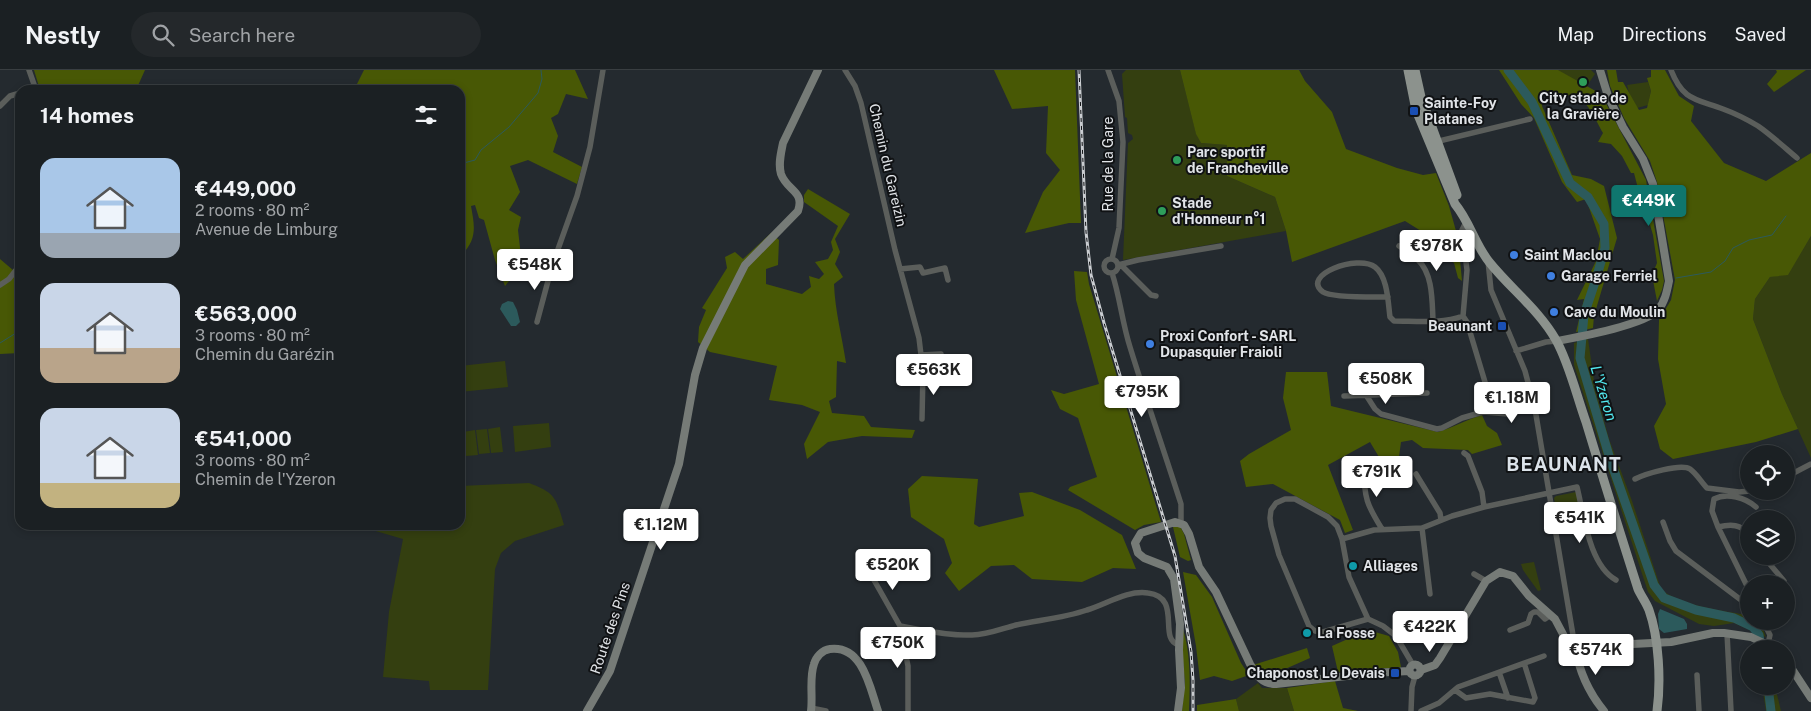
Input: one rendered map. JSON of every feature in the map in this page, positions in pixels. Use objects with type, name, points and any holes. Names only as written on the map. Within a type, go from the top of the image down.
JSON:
[{"type":"main road","name":"Route des Pins","points":[[587,711],[610,671],[679,464],[694,376],[703,348],[745,265],[798,211],[799,197],[786,183],[781,174],[780,155],[818,70]]},
{"type":"main road","points":[[1408,70],[1413,99],[1460,202],[1466,222],[1488,261],[1533,309],[1557,341],[1581,407],[1642,597],[1658,674],[1657,711]]},
{"type":"main road","points":[[1415,70],[1420,97],[1434,143]]},
{"type":"main road","points":[[1557,341],[1648,318],[1658,311],[1666,297],[1669,281],[1652,184],[1642,159],[1623,127],[1608,96],[1600,70]]},
{"type":"main road","points":[[1178,711],[1181,688],[1179,616],[1173,576],[1164,566],[1140,555],[1135,545],[1138,536],[1145,531],[1175,522],[1181,523],[1188,532],[1199,567],[1215,589],[1250,664],[1256,675],[1268,684],[1373,673],[1412,671],[1418,675],[1421,670],[1435,665],[1486,581],[1500,572],[1513,576],[1529,596],[1551,616],[1564,636],[1575,647],[1583,676],[1604,711]]},
{"type":"main road","points":[[1575,647],[1693,639],[1713,633],[1727,633],[1758,640]]},
{"type":"main road","points":[[1652,711],[1653,643]]},
{"type":"main road","points":[[811,709],[813,666],[818,656],[827,649],[836,649],[846,652],[857,660],[862,667],[878,711]]},
{"type":"main road","points":[[1795,674],[1811,698]]},
{"type":"street","points":[[28,70],[32,85]]},
{"type":"street","points":[[537,322],[552,266],[577,196],[588,155],[603,70]]},
{"type":"street","name":"Chemin du Gareizin","points":[[845,70],[855,86],[861,104],[900,269],[919,338],[923,372],[922,419]]},
{"type":"street","name":"Rue de la Gare","points":[[1108,70],[1120,106],[1123,142],[1120,228],[1112,259]]},
{"type":"street","points":[[1671,70],[1678,85],[1690,98],[1725,109],[1758,126],[1797,158]]},
{"type":"street","points":[[0,106],[10,96],[15,94]]},
{"type":"street","points":[[1434,143],[1530,119]]},
{"type":"street","points":[[1466,222],[1462,230],[1468,270],[1463,316],[1467,322],[1488,392],[1483,412]]},
{"type":"street","points":[[1112,273],[1120,265],[1138,260],[1221,246]]},
{"type":"street","points":[[1399,246],[1420,261],[1427,274],[1431,290],[1433,320]]},
{"type":"street","points":[[1156,296],[1151,295],[1116,261],[1112,259],[1104,264],[1106,270],[1112,273],[1118,291],[1120,311],[1130,346],[1181,504],[1181,523]]},
{"type":"street","points":[[1488,261],[1491,290],[1525,371],[1532,397],[1575,647]]},
{"type":"street","points":[[1388,298],[1330,295],[1321,290],[1319,280],[1325,272],[1346,264],[1368,263],[1379,271],[1387,288],[1390,317],[1394,321],[1456,319],[1463,316]]},
{"type":"street","points":[[900,269],[920,267],[923,273],[945,268],[948,280]]},
{"type":"street","points":[[0,285],[15,271]]},
{"type":"street","points":[[1516,351],[1546,342],[1557,341]]},
{"type":"street","points":[[921,355],[941,354]]},
{"type":"street","points":[[1344,396],[1427,393]]},
{"type":"street","points":[[1366,395],[1375,409],[1381,414],[1437,429],[1483,412],[1508,414],[1532,397]]},
{"type":"street","points":[[1464,453],[1468,456],[1482,492],[1484,507]]},
{"type":"street","points":[[1795,472],[1811,464]]},
{"type":"street","points":[[1635,479],[1683,467],[1690,469],[1706,488],[1740,492]]},
{"type":"street","points":[[1364,470],[1364,488],[1368,505],[1382,529]]},
{"type":"street","points":[[1416,474],[1440,513],[1441,520]]},
{"type":"street","points":[[1342,538],[1382,529],[1405,530],[1422,528],[1484,507],[1577,488],[1592,548],[1608,576],[1616,580]]},
{"type":"street","points":[[1742,575],[1712,511],[1714,498],[1725,496],[1746,500],[1756,507]]},
{"type":"street","points":[[1368,619],[1323,632],[1315,631],[1310,626],[1279,555],[1271,526],[1271,510],[1276,503],[1285,499],[1295,499],[1328,517],[1337,526],[1342,538],[1349,577],[1368,619],[1383,626],[1396,636],[1412,671],[1411,711]]},
{"type":"street","points":[[1662,522],[1676,551],[1740,599]]},
{"type":"street","points":[[1718,526],[1736,525],[1740,527]]},
{"type":"street","points":[[1422,528],[1430,594]]},
{"type":"street","points":[[1771,565],[1779,575]]},
{"type":"street","points":[[866,566],[900,626],[908,666],[908,711]]},
{"type":"street","points":[[1474,574],[1486,581]]},
{"type":"street","points":[[900,626],[960,635],[984,634],[1086,610],[1131,594],[1149,593],[1159,596],[1164,600],[1169,615],[1170,639],[1174,644],[1179,645]]},
{"type":"street","points":[[1510,630],[1528,623],[1531,614],[1534,612],[1538,612],[1545,618],[1551,616]]},
{"type":"street","points":[[1727,633],[1731,711]]},
{"type":"street","points":[[1421,711],[1439,703],[1458,687],[1544,656]]},
{"type":"street","points":[[1455,690],[1466,698],[1490,694],[1533,702],[1535,698],[1525,666]]},
{"type":"street","points":[[1697,675],[1699,711]]},
{"type":"street","points":[[1500,676],[1508,698]]},
{"type":"street","points":[[811,709],[826,711]]},
{"type":"green space","points":[[34,70],[145,70],[138,85],[38,85]]},
{"type":"green space","points":[[364,70],[575,70],[588,99],[566,94],[558,114],[551,118],[558,136],[553,152],[582,167],[577,184],[528,160],[510,166],[520,192],[509,210],[521,217],[518,230],[522,265],[505,286],[495,260],[484,220],[479,218],[475,205],[471,206],[474,233],[465,251],[465,85],[356,85]]},
{"type":"green space","points":[[994,70],[1075,70],[1081,223],[1069,223],[1025,233],[1043,192],[1060,170],[1046,153],[1048,106],[1012,109]]},
{"type":"green space","name":"Parc sportif de Francheville","points":[[1126,70],[1180,70],[1196,133],[1201,143],[1228,145],[1227,176],[1275,197],[1286,231],[1123,260],[1128,143],[1133,139],[1132,135],[1128,133],[1127,118],[1125,117],[1122,74]]},
{"type":"green space","points":[[1180,70],[1299,70],[1305,81],[1332,112],[1346,149],[1397,168],[1423,175],[1436,173],[1449,206],[1458,238],[1462,281],[1458,278],[1454,263],[1434,246],[1429,236],[1405,221],[1292,262],[1286,231],[1275,197],[1227,176],[1227,145],[1201,143],[1196,134]]},
{"type":"green space","points":[[1499,70],[1558,70],[1601,94],[1646,180],[1664,281],[1657,301],[1652,275],[1657,263],[1653,235],[1645,208],[1643,208],[1634,173],[1631,173],[1622,156],[1611,144],[1598,142],[1603,133],[1592,113],[1582,101],[1568,95],[1543,94],[1542,106],[1572,175],[1591,179],[1604,186],[1617,238],[1594,316],[1593,328],[1576,332],[1584,299],[1577,300],[1596,261],[1600,239],[1586,199],[1577,202],[1562,182],[1534,118],[1521,104]]},
{"type":"green space","name":"City stade de la Gravière","points":[[1557,70],[1591,70],[1595,74],[1586,87]]},
{"type":"green space","points":[[1607,70],[1616,70],[1618,82],[1623,82],[1639,110],[1647,108],[1651,91],[1647,78],[1651,77],[1651,70],[1665,70],[1679,96],[1694,106],[1691,121],[1724,163],[1766,181],[1811,153],[1811,236],[1788,275],[1770,277],[1755,299],[1753,319],[1782,394],[1798,429],[1756,442],[1673,459],[1660,449],[1654,426],[1666,404],[1658,359],[1659,320],[1671,300],[1675,280],[1657,182],[1650,161],[1624,118],[1610,86]]},
{"type":"green space","points":[[1776,70],[1806,70],[1774,92],[1767,84],[1777,72]]},
{"type":"green space","points":[[1648,82],[1651,91],[1648,105],[1637,108],[1627,85]]},
{"type":"green space","points":[[808,189],[850,214],[835,239],[840,252],[835,264],[843,277],[834,284],[837,314],[846,363],[837,361],[836,397],[829,401],[832,413],[864,416],[871,427],[915,430],[912,438],[862,436],[828,442],[807,459],[804,444],[820,412],[802,405],[769,400],[777,366],[710,352],[698,342],[699,327],[706,310],[702,308],[727,268],[725,257],[735,252],[743,259],[771,233],[779,240],[778,265],[766,269],[766,284],[802,294],[811,287],[809,276],[819,279],[824,274],[815,262],[828,259],[833,250],[831,242],[838,226],[804,202],[804,195]]},
{"type":"green space","points":[[1811,236],[1811,458],[1782,394],[1753,319],[1755,299],[1770,277],[1788,274]]},
{"type":"green space","points":[[0,259],[15,272],[15,353],[0,354]]},
{"type":"green space","points":[[1074,271],[1087,272],[1161,522],[1144,525],[1135,530],[1068,490],[1070,487],[1097,477],[1078,418],[1060,409],[1051,390],[1064,394],[1099,384],[1076,300]]},
{"type":"green space","points":[[1588,339],[1595,388],[1609,439],[1661,589],[1668,595],[1690,603],[1740,614],[1740,626],[1734,623],[1714,626],[1699,624],[1655,601],[1648,592],[1574,365],[1574,343]]},
{"type":"green space","points":[[505,361],[508,387],[465,391],[465,365]]},
{"type":"green space","points":[[1286,372],[1327,372],[1331,406],[1438,432],[1482,415],[1487,426],[1497,433],[1502,445],[1472,454],[1468,450],[1423,448],[1412,440],[1401,442],[1397,472],[1388,472],[1370,442],[1328,465],[1353,530],[1345,533],[1340,520],[1273,484],[1246,487],[1240,461],[1291,430],[1283,398]]},
{"type":"green space","points":[[549,423],[551,447],[515,452],[513,426]]},
{"type":"green space","points":[[500,427],[503,452],[491,453],[488,429]]},
{"type":"green space","points":[[487,429],[490,453],[479,454],[476,430]]},
{"type":"green space","points":[[475,430],[478,455],[466,456],[465,432]]},
{"type":"green space","points":[[922,476],[978,479],[974,524],[979,527],[1024,516],[1019,493],[1032,492],[1080,510],[1122,535],[1136,569],[1113,568],[1082,582],[1032,579],[1014,565],[991,566],[959,591],[945,573],[952,563],[944,539],[911,517],[908,489]]},
{"type":"green space","points":[[529,483],[545,490],[554,498],[564,525],[515,541],[501,553],[495,569],[488,690],[430,690],[429,681],[383,677],[389,612],[403,539],[372,530],[465,530],[465,486]]},
{"type":"green space","points":[[1576,492],[1579,504],[1557,515],[1554,498]]},
{"type":"green space","points":[[1180,526],[1191,560],[1188,561],[1180,557],[1173,527]]},
{"type":"green space","points":[[1534,562],[1541,590],[1538,591],[1523,570],[1521,564]]},
{"type":"green space","points":[[1183,572],[1196,575],[1212,597],[1241,663],[1249,675],[1232,681],[1214,676],[1200,680]]},
{"type":"green space","points":[[1183,629],[1189,659],[1189,711],[1182,711],[1185,683],[1182,650]]},
{"type":"green space","points":[[1368,630],[1389,636],[1398,652],[1401,667],[1338,672],[1332,646]]},
{"type":"green space","points":[[1750,630],[1763,630],[1766,637]]},
{"type":"green space","points":[[1307,648],[1310,658],[1265,678],[1258,673],[1253,665]]},
{"type":"green space","points":[[1335,681],[1343,708],[1358,711],[1294,711],[1287,688]]},
{"type":"green space","points":[[1258,683],[1262,688],[1287,688],[1294,711],[1239,711],[1236,699]]},
{"type":"green space","points":[[1763,695],[1777,695],[1781,711],[1766,711]]},
{"type":"green space","points":[[1236,699],[1239,711],[1197,711],[1197,705]]},
{"type":"water","points":[[508,301],[513,302],[517,310],[520,322],[516,326],[511,326],[500,309],[502,304]]},
{"type":"water","points":[[1660,609],[1684,619],[1687,629],[1664,633],[1659,629],[1658,614]]},
{"type":"waterway","points":[[465,163],[475,160],[481,150],[509,127],[538,93],[542,79],[541,70]]},
{"type":"waterway","name":"L'Yzeron","points":[[1508,70],[1532,102],[1570,183],[1588,197],[1604,224],[1605,248],[1584,315],[1580,358],[1610,459],[1654,585],[1664,598],[1696,610],[1734,618],[1753,627],[1759,635],[1760,640]]},
{"type":"waterway","points":[[1676,278],[1711,272],[1725,261],[1733,248],[1749,240],[1772,235],[1786,216]]},
{"type":"waterway","points":[[0,343],[15,334]]},
{"type":"waterway","name":"L'Yzeron","points":[[1769,695],[1771,711]]},
{"type":"railway","points":[[1079,70],[1086,232],[1091,275],[1175,556],[1191,652],[1193,711]]},
{"type":"place","name":"City stade de la Gravière","points":[[1583,82]]},
{"type":"place","name":"Sainte-Foy Platanes","points":[[1414,111]]},
{"type":"place","name":"Parc sportif de Francheville","points":[[1177,160]]},
{"type":"place","name":"Stade d'Honneur n°1","points":[[1162,211]]},
{"type":"place","name":"Saint Maclou","points":[[1514,255]]},
{"type":"place","name":"Garage Ferriel","points":[[1551,276]]},
{"type":"place","name":"Cave du Moulin","points":[[1554,312]]},
{"type":"place","name":"Beaunant","points":[[1502,326]]},
{"type":"place","name":"Proxi Confort - SARL Dupasquier Fraioli","points":[[1150,344]]},
{"type":"place","name":"Alliages","points":[[1353,566]]},
{"type":"place","name":"La Fosse","points":[[1307,633]]},
{"type":"place","name":"Chaponost Le Devais","points":[[1395,673]]},
{"type":"district","name":"BEAUNANT","points":[[1564,464]]}]
